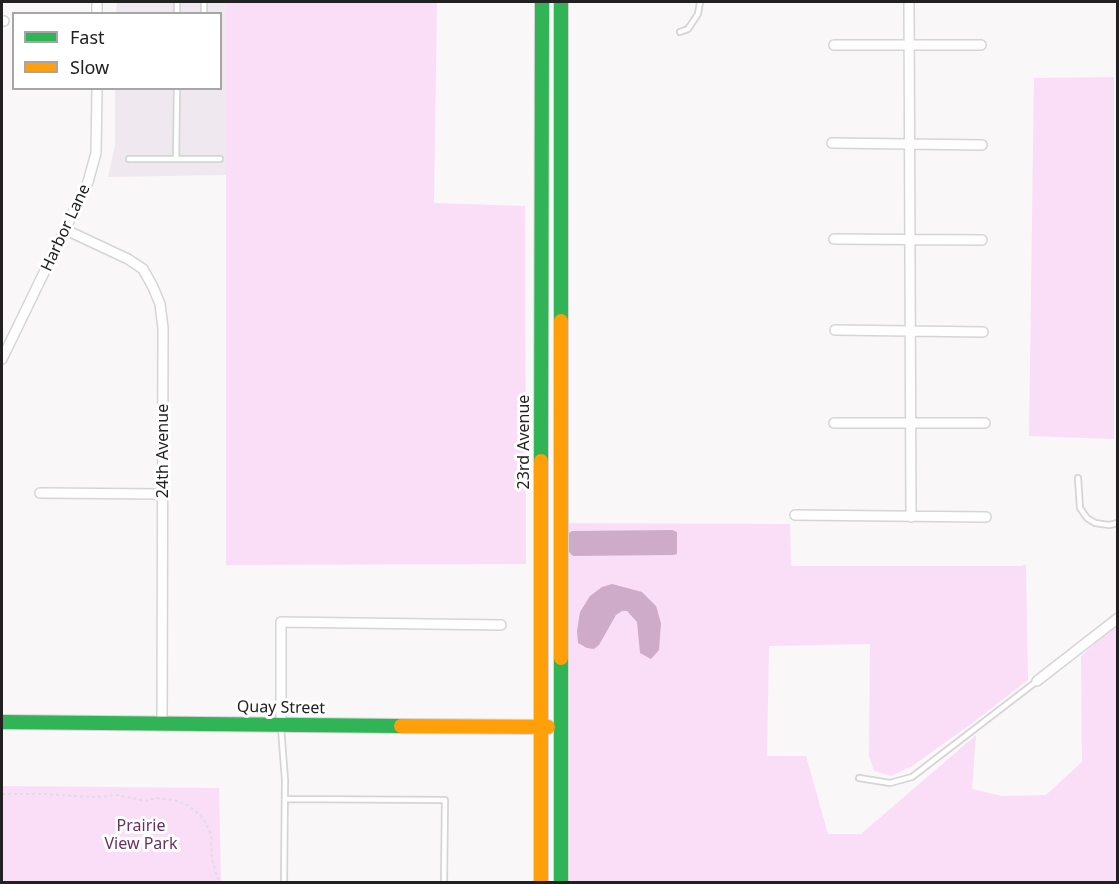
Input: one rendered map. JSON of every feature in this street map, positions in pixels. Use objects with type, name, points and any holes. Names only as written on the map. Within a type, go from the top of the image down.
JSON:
[{"type":"main road","name":"23rd Avenue","points":[[541,882],[542,2]]},
{"type":"main road","points":[[561,2],[561,882]]},
{"type":"main road","name":"Quay Street","points":[[2,722],[561,727]]},
{"type":"street","points":[[909,2],[911,517]]},
{"type":"street","points":[[834,45],[981,45]]},
{"type":"street","name":"Harbor Lane","points":[[2,359],[88,182],[96,153],[97,90]]},
{"type":"street","points":[[832,143],[982,145]]},
{"type":"street","name":"24th Avenue","points":[[66,230],[128,259],[143,269],[160,304],[163,328],[162,724]]},
{"type":"street","points":[[834,238],[982,240]]},
{"type":"street","points":[[835,330],[983,332]]},
{"type":"street","points":[[834,423],[985,423]]},
{"type":"street","points":[[40,494],[163,494]]},
{"type":"street","points":[[795,516],[986,517]]},
{"type":"street","points":[[1037,681],[1118,618]]},
{"type":"street","points":[[281,725],[281,622],[501,625]]},
{"type":"lane","points":[[680,32],[688,29],[698,14],[700,2]]},
{"type":"lane","points":[[176,159],[177,90]]},
{"type":"lane","points":[[129,159],[220,159]]},
{"type":"lane","points":[[1078,478],[1080,508],[1087,518],[1095,523],[1109,525],[1118,523]]},
{"type":"lane","points":[[859,778],[890,783],[912,777],[1037,681]]},
{"type":"lane","points":[[281,725],[285,799],[284,882]]},
{"type":"lane","points":[[285,799],[445,800],[444,882]]},
{"type":"path","points":[[2,794],[94,797],[118,795],[145,801],[157,798],[178,801],[189,806],[206,823],[211,835],[212,860],[219,882]]},
{"type":"shaded area","points":[[117,2],[226,2],[226,175],[108,177],[115,146],[115,90],[222,90],[222,12],[116,12]]},
{"type":"shaded area","points":[[672,530],[677,532],[677,554],[673,555],[573,556],[568,551],[569,533],[572,531]]},
{"type":"shaded area","points":[[612,584],[642,592],[656,606],[661,623],[659,650],[651,659],[640,653],[637,622],[627,611],[616,615],[599,645],[594,649],[578,643],[580,612],[590,596],[602,587]]},
{"type":"green space","points":[[226,2],[437,2],[434,203],[525,206],[526,564],[226,565]]},
{"type":"green space","points":[[1114,77],[1114,439],[1029,436],[1034,78]]},
{"type":"green space","points":[[560,523],[790,524],[791,566],[1022,566],[1026,564],[1028,680],[971,724],[912,766],[891,776],[874,771],[869,756],[870,644],[769,646],[767,756],[806,756],[828,834],[861,834],[976,735],[972,789],[1002,796],[1046,795],[1082,762],[1081,656],[1117,624],[1116,882],[562,882]]},
{"type":"green space","name":"Prairie View Park","points":[[2,786],[219,788],[221,882],[2,882]]},
{"type":"traffic: fast","points":[[541,461],[542,2]]},
{"type":"traffic: fast","points":[[561,2],[561,321]]},
{"type":"traffic: fast","points":[[561,658],[561,882]]},
{"type":"traffic: fast","points":[[2,722],[401,726]]},
{"type":"traffic: slow","points":[[561,321],[561,658]]},
{"type":"traffic: slow","points":[[541,461],[541,882]]},
{"type":"traffic: slow","points":[[401,726],[548,727]]}]
